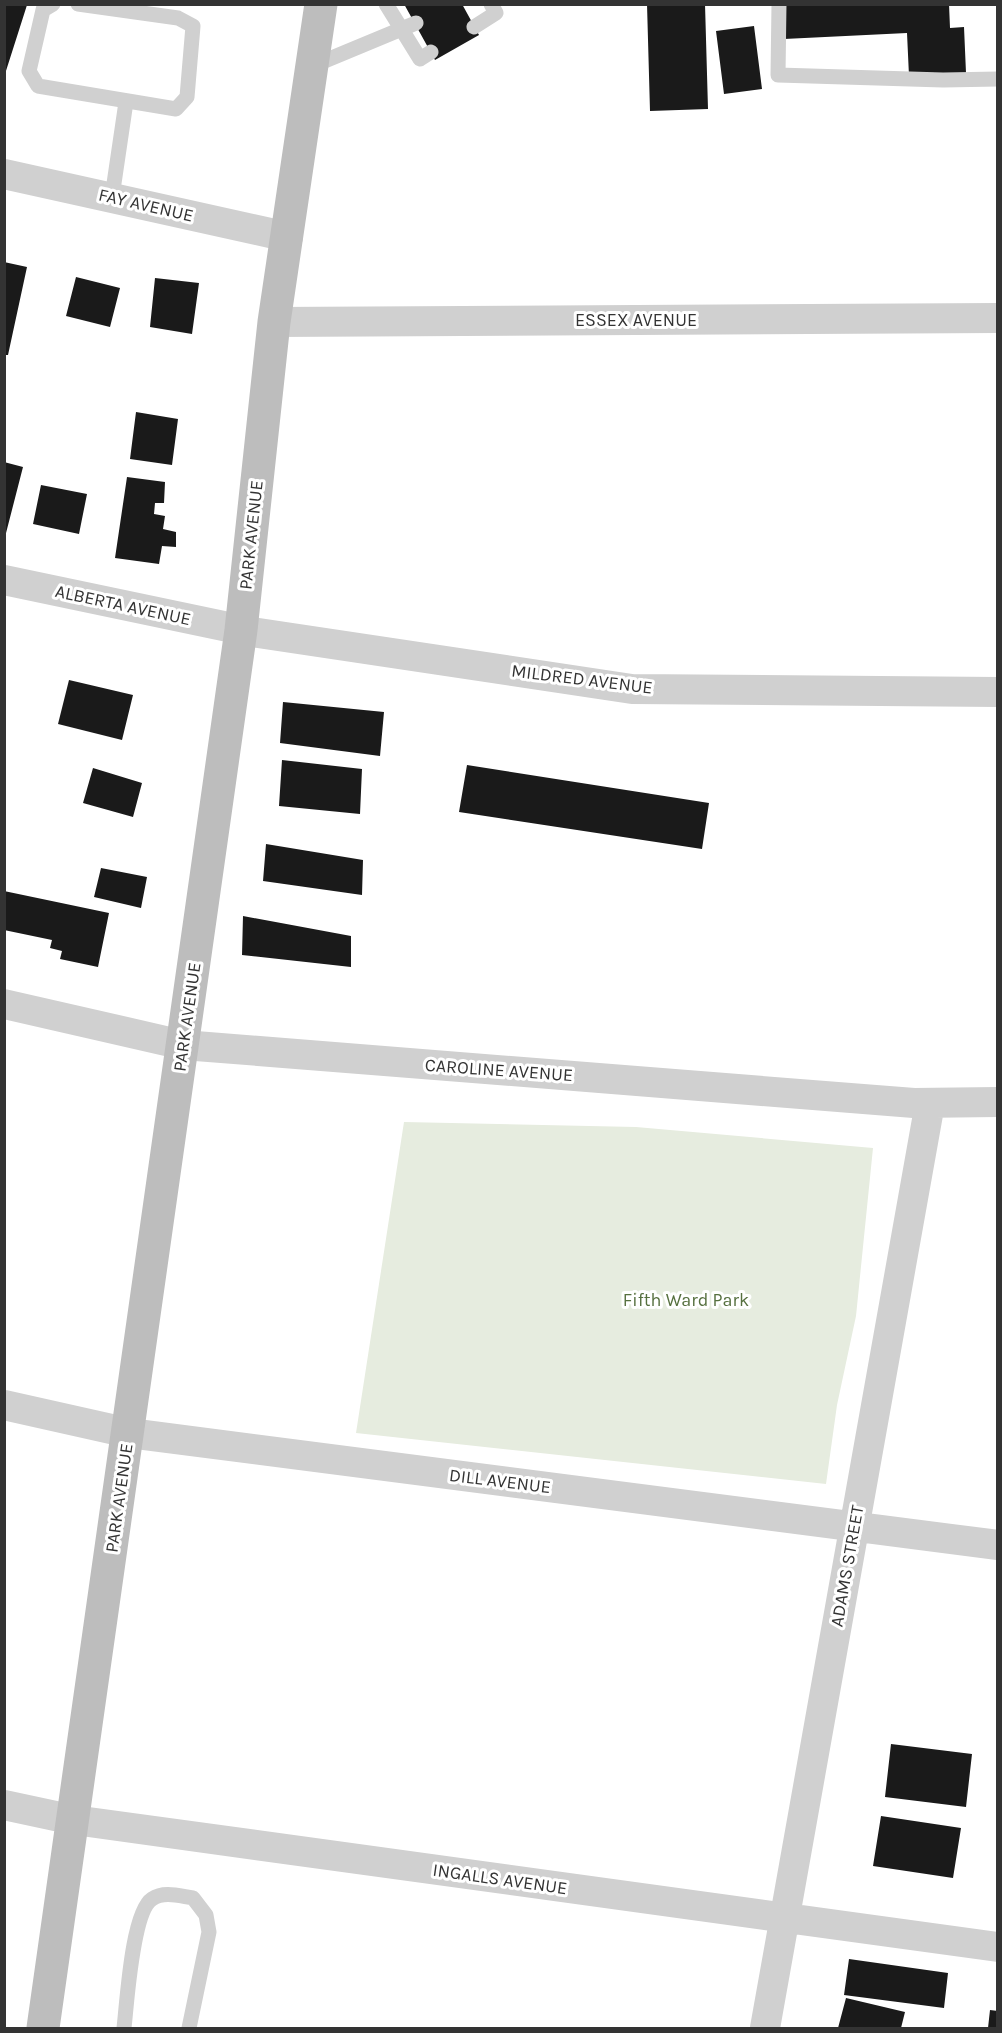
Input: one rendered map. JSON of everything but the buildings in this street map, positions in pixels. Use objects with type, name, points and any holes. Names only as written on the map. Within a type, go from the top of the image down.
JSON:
[{"type":"street","name":"PARK AVENUE","points":[[43,2028],[241,630],[273,322],[288,237],[310,67],[321,4]]},
{"type":"street","name":"FAY AVENUE","points":[[4,174],[288,237]]},
{"type":"street","name":"ESSEX AVENUE","points":[[273,322],[998,318]]},
{"type":"street","name":"ALBERTA AVENUE","points":[[4,580],[241,630]]},
{"type":"street","name":"MILDRED AVENUE","points":[[241,630],[632,689],[998,692]]},
{"type":"street","name":"CAROLINE AVENUE","points":[[4,1004],[183,1045],[930,1103],[998,1102]]},
{"type":"street","name":"ADAMS STREET","points":[[765,2028],[930,1103]]},
{"type":"street","name":"DILL AVENUE","points":[[4,1405],[129,1432],[998,1545]]},
{"type":"street","name":"INGALLS AVENUE","points":[[4,1805],[74,1820],[998,1947]]},
{"type":"lane","points":[[53,4],[43,10],[29,71],[38,86],[176,109],[187,98],[193,26],[178,18],[78,4]]},
{"type":"lane","points":[[386,4],[409,27],[420,59],[431,52]]},
{"type":"lane","points":[[474,27],[496,13],[491,4]]},
{"type":"lane","points":[[779,4],[778,75],[943,80],[998,79]]},
{"type":"lane","points":[[310,67],[409,27]]},
{"type":"lane","points":[[112,197],[126,102]]},
{"type":"lane","points":[[124,2028],[138,1920],[151,1900],[165,1894],[193,1898],[206,1915],[209,1932],[189,2028]]},
{"type":"green space","name":"Fifth Ward Park","points":[[404,1122],[636,1127],[873,1148],[856,1316],[837,1405],[826,1484],[356,1433]]}]
